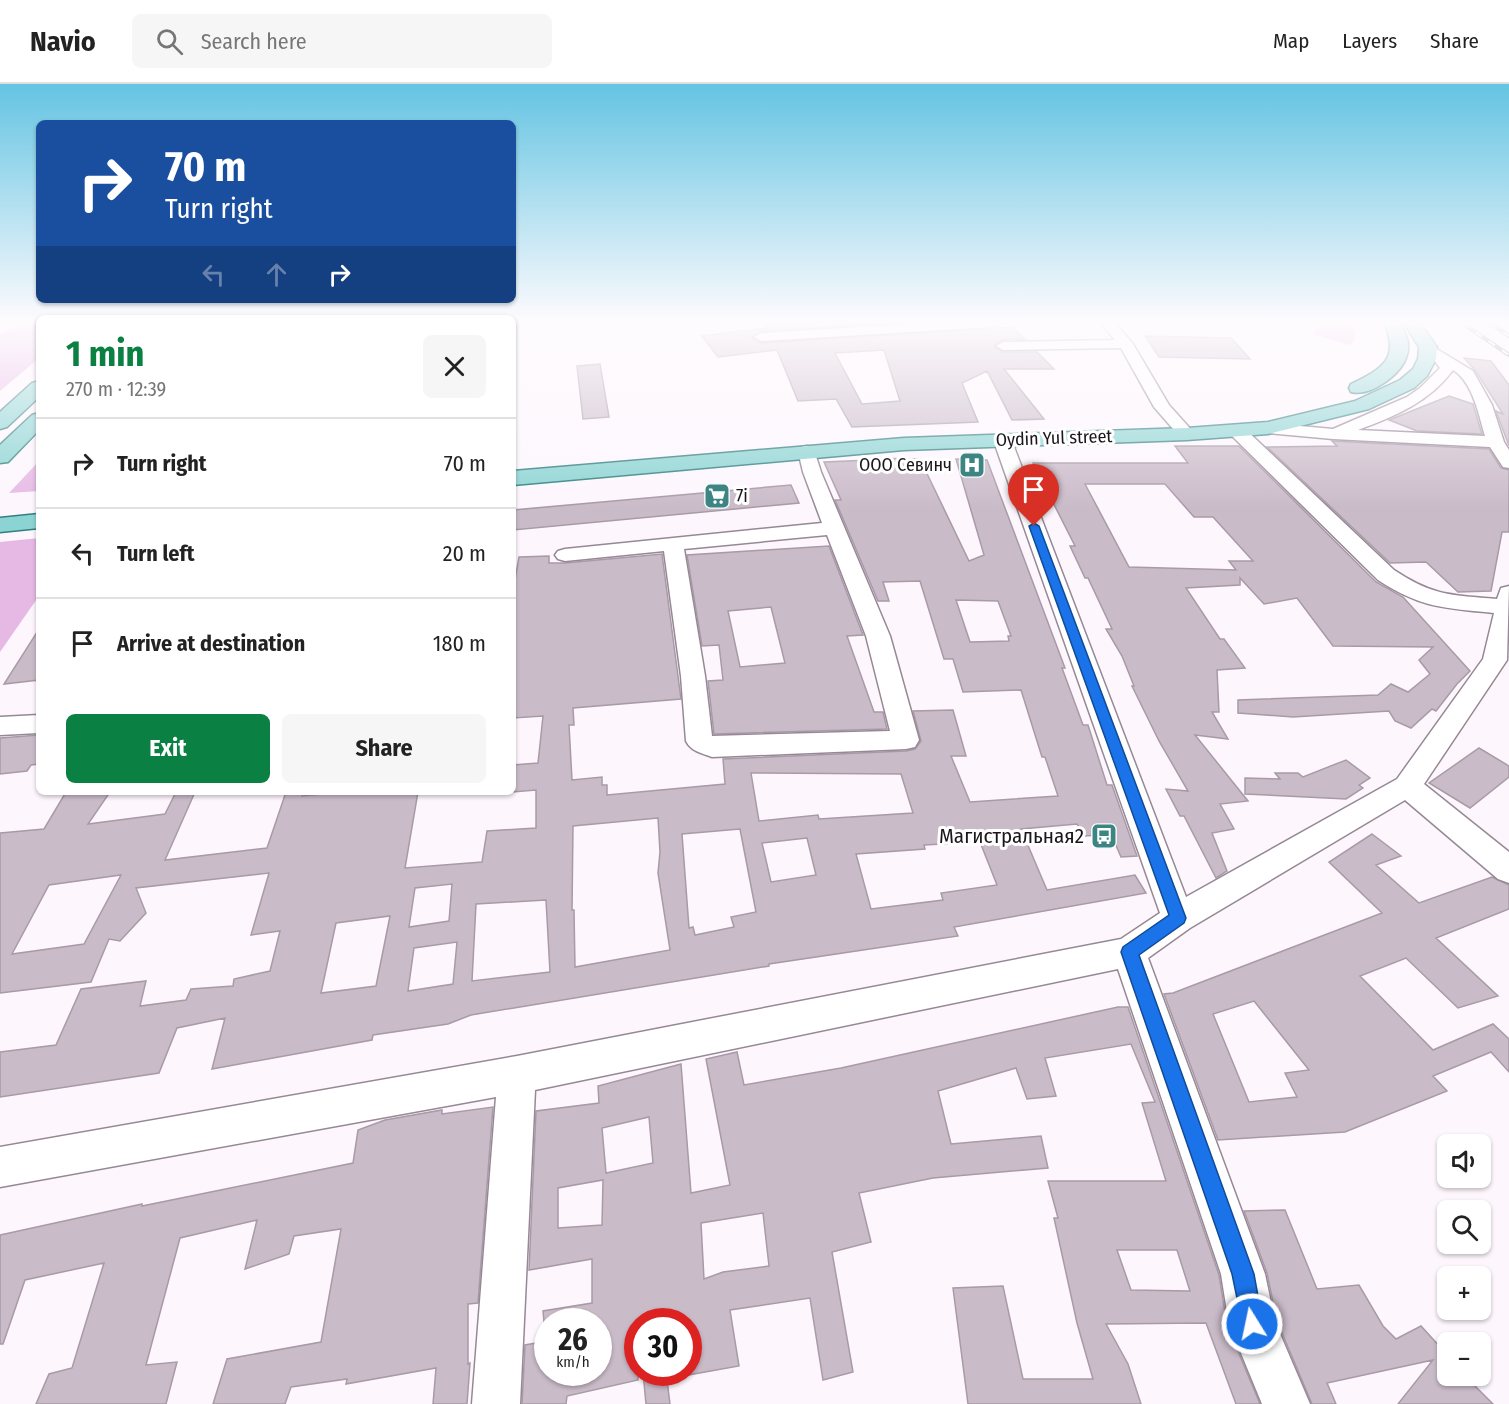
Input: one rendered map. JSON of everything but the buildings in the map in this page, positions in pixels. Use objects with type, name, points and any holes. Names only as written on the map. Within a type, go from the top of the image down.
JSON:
[{"type":"main road","name":"Oydin Yul street","points":[[516,478],[807,451],[1182,429],[1283,410],[1341,395],[1364,385]]},
{"type":"main road","name":"Oydin Yul street","points":[[516,466],[896,433],[1043,426],[1237,432],[1268,428],[1334,413],[1386,395],[1406,385]]},
{"type":"main road","points":[[0,423],[36,390]]},
{"type":"main road","points":[[0,457],[36,422]]},
{"type":"main road","points":[[0,510],[36,507]]},
{"type":"main road","points":[[0,525],[36,521]]},
{"type":"street","points":[[1149,385],[1162,407],[1182,429]]},
{"type":"street","points":[[1333,434],[1419,398],[1436,385]]},
{"type":"street","points":[[1473,385],[1484,405],[1495,442],[1509,463]]},
{"type":"street","points":[[1268,428],[1333,434],[1495,442]]},
{"type":"street","points":[[0,1167],[517,1076],[1129,952],[1178,918],[1407,786],[1495,660],[1507,600],[1439,602],[1410,591],[1386,575],[1237,432]]},
{"type":"street","points":[[1002,439],[1178,918]]},
{"type":"street","points":[[673,545],[693,676],[699,741],[712,747],[906,740],[878,636],[812,472],[807,451]]},
{"type":"street","points":[[565,555],[834,528]]},
{"type":"street","points":[[0,726],[36,724]]},
{"type":"street","points":[[1407,786],[1509,870]]},
{"type":"street","points":[[1129,952],[1243,1274],[1252,1324],[1286,1404]]},
{"type":"street","points":[[496,1404],[517,1076]]},
{"type":"shaded area","points":[[0,385],[8,385],[0,391]]},
{"type":"shaded area","points":[[36,464],[36,491],[9,493]]},
{"type":"shaded area","points":[[36,538],[36,600],[0,652],[0,542]]},
{"type":"place","name":"ООО Севинч","points":[[972,465]]},
{"type":"place","name":"7i","points":[[717,496]]},
{"type":"place","name":"Магистральная2","points":[[1104,836]]},
{"type":"route","points":[[1034,526],[1178,918],[1129,952],[1243,1274],[1252,1324]]}]
